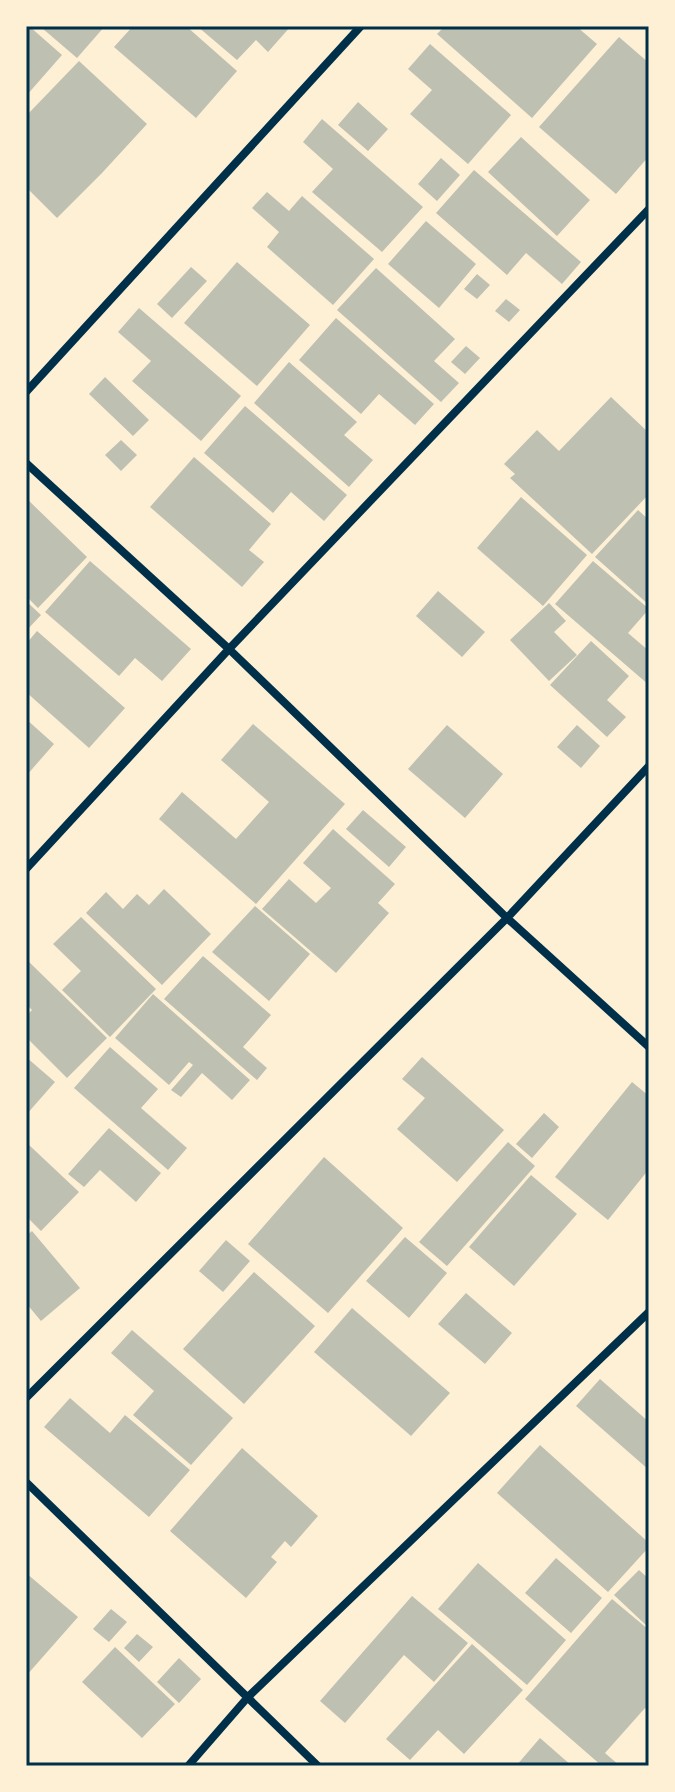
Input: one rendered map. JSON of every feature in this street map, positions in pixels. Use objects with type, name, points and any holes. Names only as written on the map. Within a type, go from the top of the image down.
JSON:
[{"type":"street","points":[[26,392],[361,26]]},
{"type":"street","points":[[26,869],[229,649],[649,209]]},
{"type":"street","points":[[26,463],[229,649],[507,918],[649,1047]]},
{"type":"street","points":[[26,1398],[507,918],[649,766]]},
{"type":"street","points":[[188,1766],[248,1697],[649,1312]]},
{"type":"street","points":[[26,1482],[318,1766]]},
{"type":"building","points":[[26,26],[62,55],[26,96]]},
{"type":"building","points":[[105,26],[77,58],[42,28]]},
{"type":"building","points":[[133,26],[186,26],[237,71],[196,118],[114,47]]},
{"type":"building","points":[[197,26],[291,26],[268,52],[256,40],[237,60]]},
{"type":"building","points":[[445,26],[576,26],[597,44],[532,118],[437,34]]},
{"type":"building","points":[[619,37],[649,63],[649,156],[616,194],[539,127]]},
{"type":"building","points":[[430,44],[511,115],[468,164],[410,114],[432,90],[408,69]]},
{"type":"building","points":[[79,61],[147,124],[57,218],[26,187],[26,116]]},
{"type":"building","points":[[358,102],[388,129],[368,151],[338,125]]},
{"type":"building","points":[[322,119],[423,207],[382,252],[312,192],[333,169],[303,142]]},
{"type":"building","points":[[521,137],[590,200],[557,236],[488,172]]},
{"type":"building","points":[[441,158],[460,175],[437,201],[418,184]]},
{"type":"building","points":[[474,170],[581,262],[562,284],[526,253],[507,275],[436,213]]},
{"type":"building","points":[[267,192],[289,211],[302,196],[374,259],[333,305],[267,247],[279,232],[252,208]]},
{"type":"building","points":[[426,221],[476,264],[439,308],[388,264]]},
{"type":"building","points":[[237,262],[310,325],[257,386],[184,323]]},
{"type":"building","points":[[191,267],[207,281],[172,318],[157,304]]},
{"type":"building","points":[[376,268],[455,339],[434,361],[459,383],[441,402],[337,310]]},
{"type":"building","points":[[477,274],[490,285],[477,299],[464,289]]},
{"type":"building","points":[[506,299],[520,310],[509,322],[495,311]]},
{"type":"building","points":[[139,308],[241,396],[201,441],[132,381],[151,361],[118,332]]},
{"type":"building","points":[[336,318],[434,404],[415,425],[379,394],[361,414],[299,360]]},
{"type":"building","points":[[466,346],[480,358],[465,374],[451,362]]},
{"type":"building","points":[[289,362],[357,422],[344,435],[373,460],[349,487],[254,403]]},
{"type":"building","points":[[105,377],[149,420],[133,436],[89,394]]},
{"type":"building","points":[[611,397],[649,433],[649,494],[592,554],[510,478],[515,474],[504,464],[537,430],[559,451]]},
{"type":"building","points":[[245,406],[347,495],[324,521],[291,492],[273,513],[204,453]]},
{"type":"building","points":[[121,440],[137,455],[121,471],[105,455]]},
{"type":"building","points":[[194,457],[271,524],[249,550],[264,562],[242,587],[150,507]]},
{"type":"building","points":[[521,497],[587,555],[543,606],[477,548]]},
{"type":"building","points":[[26,498],[87,557],[38,608],[26,596]]},
{"type":"building","points":[[638,510],[649,520],[649,605],[595,557]]},
{"type":"building","points":[[90,561],[191,649],[162,681],[135,658],[119,676],[45,612]]},
{"type":"building","points":[[593,561],[649,609],[628,633],[649,651],[649,685],[555,604]]},
{"type":"building","points":[[438,591],[485,632],[462,657],[416,616]]},
{"type":"building","points":[[26,601],[41,615],[26,631]]},
{"type":"building","points":[[549,603],[566,621],[554,632],[577,655],[549,681],[510,640]]},
{"type":"building","points":[[37,631],[125,708],[89,748],[26,692],[26,644]]},
{"type":"building","points":[[591,641],[629,676],[607,700],[626,717],[607,737],[550,685]]},
{"type":"building","points":[[26,719],[54,744],[26,776]]},
{"type":"building","points":[[253,724],[345,804],[256,904],[159,819],[182,792],[236,839],[269,802],[221,760]]},
{"type":"building","points":[[447,725],[503,774],[465,818],[408,769]]},
{"type":"building","points":[[577,725],[600,746],[581,768],[557,747]]},
{"type":"building","points":[[363,810],[406,847],[389,867],[346,829]]},
{"type":"building","points":[[333,829],[395,884],[378,903],[389,913],[336,973],[262,909],[289,879],[316,903],[331,888],[303,863]]},
{"type":"building","points":[[164,889],[211,934],[162,985],[86,913],[106,892],[123,909],[137,894],[149,905]]},
{"type":"building","points":[[255,906],[310,954],[269,1001],[212,952]]},
{"type":"building","points":[[81,917],[156,989],[110,1037],[62,990],[81,971],[53,944]]},
{"type":"building","points":[[203,956],[271,1015],[243,1047],[267,1068],[257,1080],[164,999]]},
{"type":"building","points":[[26,959],[107,1038],[67,1078],[26,1037],[26,1016],[32,1010],[26,1004]]},
{"type":"building","points":[[153,994],[250,1080],[232,1100],[202,1073],[181,1097],[171,1090],[193,1065],[189,1062],[169,1085],[115,1038]]},
{"type":"building","points":[[110,1047],[158,1089],[141,1108],[187,1148],[168,1170],[74,1088]]},
{"type":"building","points":[[26,1057],[55,1082],[26,1115]]},
{"type":"building","points":[[422,1057],[504,1130],[457,1182],[397,1129],[425,1098],[402,1079]]},
{"type":"building","points":[[632,1082],[649,1096],[649,1169],[608,1220],[555,1177]]},
{"type":"building","points":[[544,1113],[559,1127],[532,1158],[516,1144]]},
{"type":"building","points":[[109,1128],[161,1173],[136,1202],[100,1170],[84,1187],[68,1174]]},
{"type":"building","points":[[508,1142],[535,1166],[447,1266],[419,1242]]},
{"type":"building","points":[[28,1144],[79,1192],[41,1231],[26,1216]]},
{"type":"building","points":[[324,1157],[403,1228],[328,1313],[248,1244]]},
{"type":"building","points":[[531,1175],[577,1214],[514,1286],[469,1247]]},
{"type":"building","points":[[32,1231],[80,1288],[41,1321],[26,1303],[26,1236]]},
{"type":"building","points":[[405,1237],[447,1273],[409,1318],[366,1281]]},
{"type":"building","points":[[226,1240],[250,1261],[223,1292],[199,1271]]},
{"type":"building","points":[[254,1272],[315,1326],[244,1404],[183,1349]]},
{"type":"building","points":[[466,1293],[512,1333],[485,1364],[438,1324]]},
{"type":"building","points":[[352,1308],[450,1393],[411,1436],[314,1352]]},
{"type":"building","points":[[132,1330],[233,1418],[191,1465],[133,1415],[154,1391],[111,1353]]},
{"type":"building","points":[[600,1379],[649,1422],[649,1470],[576,1406]]},
{"type":"building","points":[[70,1398],[110,1433],[125,1415],[190,1470],[149,1517],[44,1427]]},
{"type":"building","points":[[540,1445],[649,1543],[649,1547],[608,1592],[497,1493]]},
{"type":"building","points":[[242,1448],[318,1516],[291,1547],[285,1541],[271,1557],[277,1562],[246,1598],[170,1531]]},
{"type":"building","points":[[556,1558],[602,1598],[571,1633],[525,1593]]},
{"type":"building","points":[[478,1563],[566,1640],[527,1685],[438,1609]]},
{"type":"building","points":[[639,1570],[649,1579],[649,1628],[614,1595]]},
{"type":"building","points":[[26,1573],[78,1617],[26,1676]]},
{"type":"building","points":[[412,1596],[468,1643],[434,1682],[404,1655],[345,1723],[320,1701]]},
{"type":"building","points":[[612,1599],[649,1630],[649,1711],[645,1708],[605,1753],[620,1766],[602,1766],[525,1699]]},
{"type":"building","points":[[111,1609],[127,1622],[109,1642],[93,1629]]},
{"type":"building","points":[[137,1634],[153,1647],[139,1662],[124,1648]]},
{"type":"building","points":[[472,1644],[523,1690],[464,1754],[438,1730],[410,1760],[386,1739]]},
{"type":"building","points":[[115,1647],[175,1704],[142,1738],[82,1682]]},
{"type":"building","points":[[179,1658],[201,1679],[179,1703],[157,1682]]},
{"type":"building","points":[[540,1738],[572,1766],[516,1766]]}]
